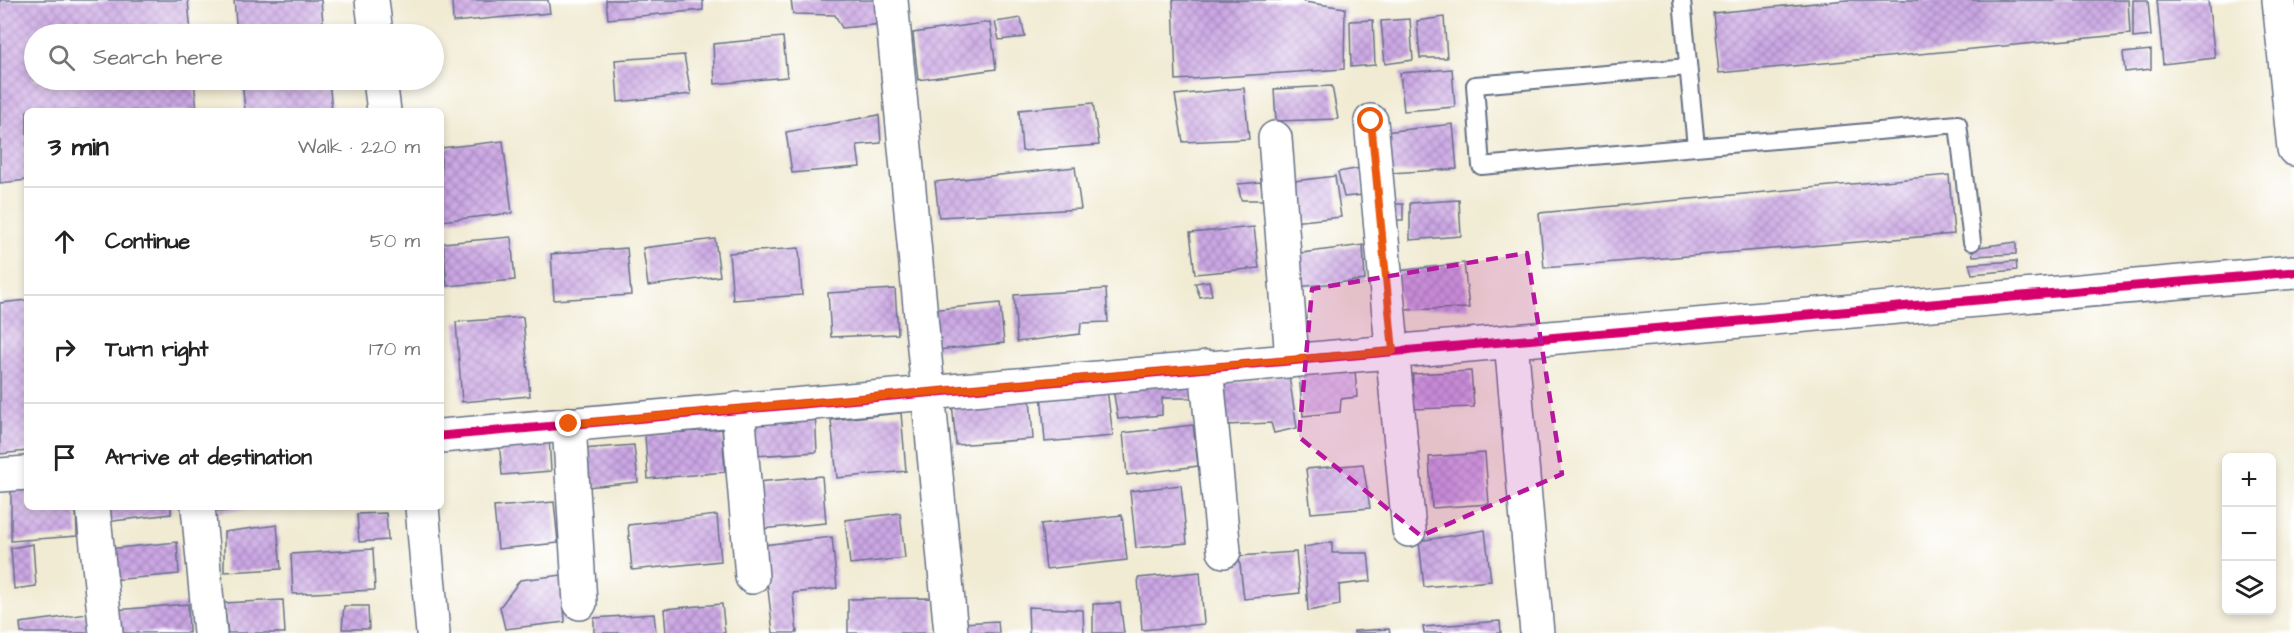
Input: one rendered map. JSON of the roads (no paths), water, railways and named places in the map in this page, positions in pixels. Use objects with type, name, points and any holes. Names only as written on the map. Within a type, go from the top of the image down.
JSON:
[{"type":"street","points":[[372,0],[375,24]]},
{"type":"street","points":[[891,0],[951,633]]},
{"type":"street","points":[[2284,1],[2294,148]]},
{"type":"street","points":[[381,90],[384,108]]},
{"type":"street","points":[[1371,121],[1408,530]]},
{"type":"street","points":[[1275,138],[1292,360]]},
{"type":"street","points":[[444,435],[2294,272]]},
{"type":"street","points":[[1511,341],[1537,633]]},
{"type":"street","points":[[1206,367],[1224,551]]},
{"type":"street","points":[[738,409],[752,577]]},
{"type":"street","points":[[569,424],[580,603]]},
{"type":"street","points":[[0,475],[24,473]]},
{"type":"street","points":[[93,510],[106,633]]},
{"type":"street","points":[[198,510],[210,633]]},
{"type":"street","points":[[422,510],[432,633]]},
{"type":"lane","points":[[1682,0],[1696,147]]},
{"type":"lane","points":[[1688,67],[1475,85],[1481,166],[1958,124],[1972,242]]}]
